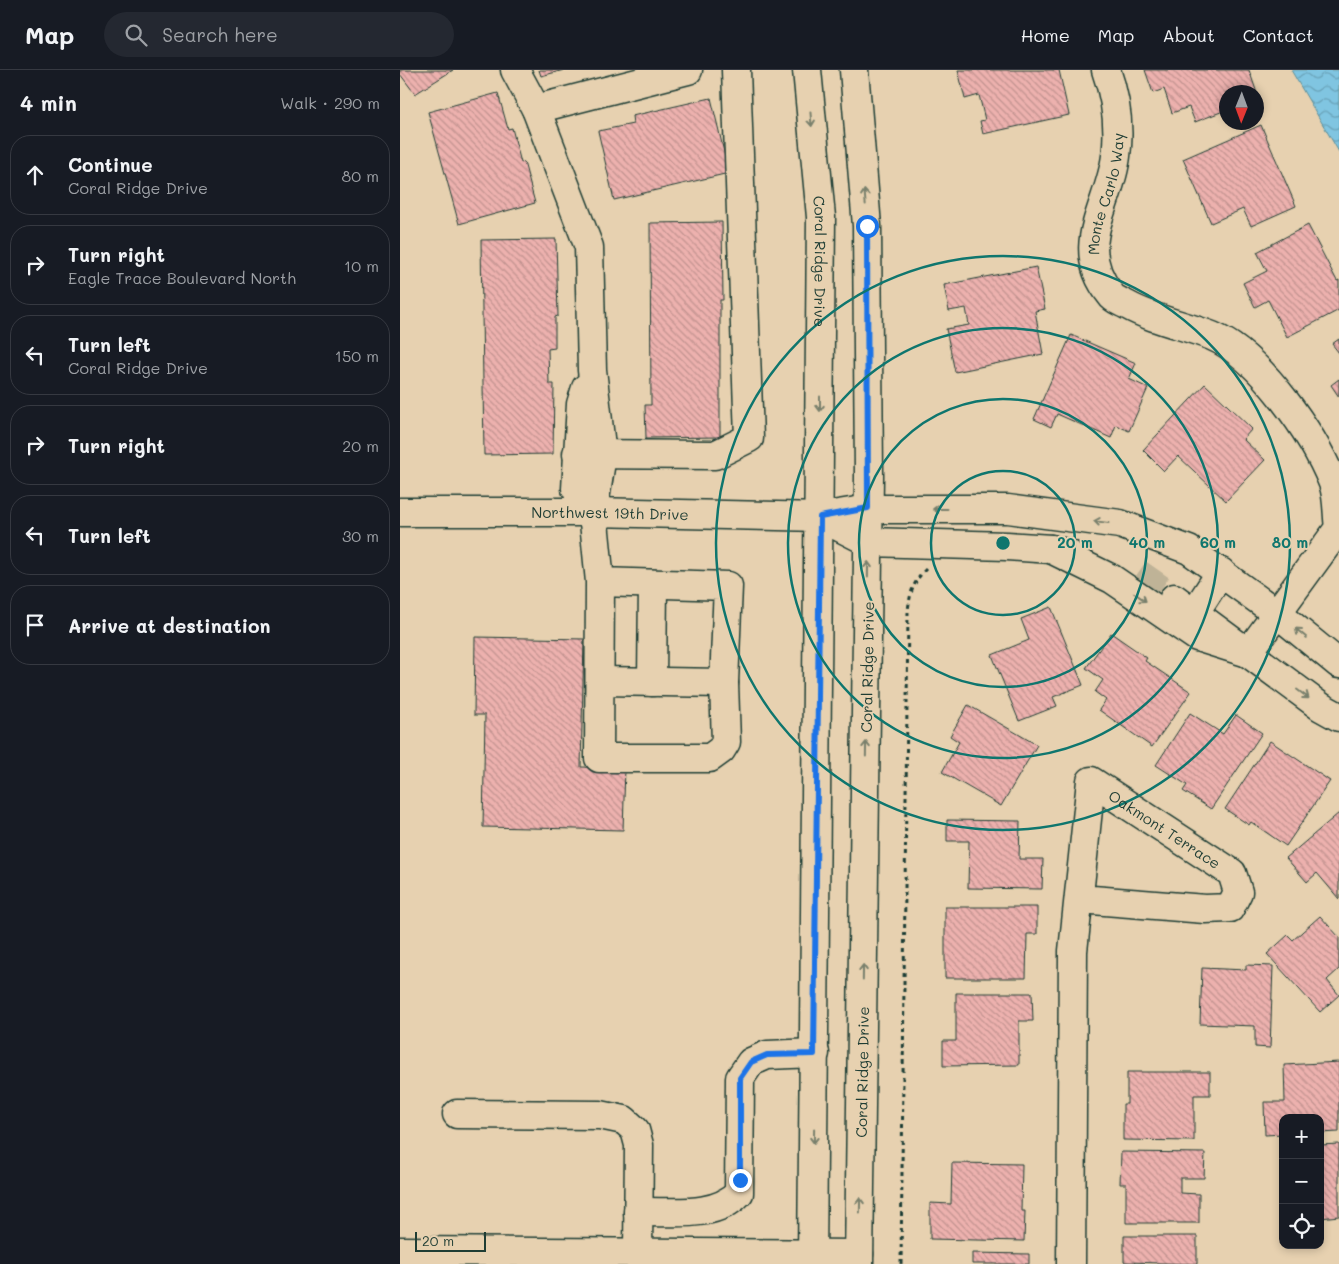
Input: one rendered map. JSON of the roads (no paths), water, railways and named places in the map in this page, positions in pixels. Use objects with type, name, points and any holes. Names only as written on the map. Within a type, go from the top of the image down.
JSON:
[{"type":"street","points":[[515,70],[536,109],[589,247],[592,370],[581,404],[589,455],[576,489],[593,512],[600,582],[601,680],[599,758],[710,758],[721,750],[726,742],[724,683],[728,586],[600,582]]},
{"type":"street","points":[[536,109],[688,70]]},
{"type":"street","points":[[589,455],[715,455],[748,438],[736,70]]},
{"type":"street","name":"Coral Ridge Drive","points":[[807,70],[820,217],[820,517],[812,1258]]},
{"type":"street","name":"Coral Ridge Drive","points":[[854,70],[867,226],[869,542],[859,1259]]},
{"type":"street","name":"Monte Carlo Way","points":[[1106,70],[1112,86],[1118,123],[1116,157],[1108,193],[1094,229],[1093,264],[1112,297],[1148,316],[1213,337],[1243,354],[1276,390],[1308,436],[1334,484],[1339,528],[1248,653]]},
{"type":"street","points":[[820,517],[868,508],[1008,509],[1120,524],[1189,550],[1278,614],[1339,664]]},
{"type":"street","name":"Northwest 19th Drive","points":[[400,512],[593,512],[820,517]]},
{"type":"street","points":[[820,517],[869,542],[1051,549],[1138,573]]},
{"type":"street","points":[[1051,549],[1112,579],[1198,637],[1248,653]]},
{"type":"street","points":[[1221,572],[1184,605],[1321,707],[1339,717]]},
{"type":"street","points":[[652,682],[653,584]]},
{"type":"street","points":[[601,680],[724,683]]},
{"type":"street","name":"Oakmont Terrace","points":[[1071,1264],[1073,951],[1080,899],[1090,781],[1232,873],[1238,892],[1230,908],[1205,909],[1080,899]]},
{"type":"street","points":[[638,1212],[704,1211],[730,1203],[739,1194],[740,1078],[751,1062],[767,1055],[814,1054]]},
{"type":"street","points":[[457,1114],[600,1115],[624,1120],[635,1130],[639,1145],[638,1212],[658,1256]]},
{"type":"street","points":[[400,1251],[859,1259]]},
{"type":"water","points":[[1291,70],[1339,70],[1339,152]]},
{"type":"tunnel","points":[[1138,573],[1174,598]]}]
